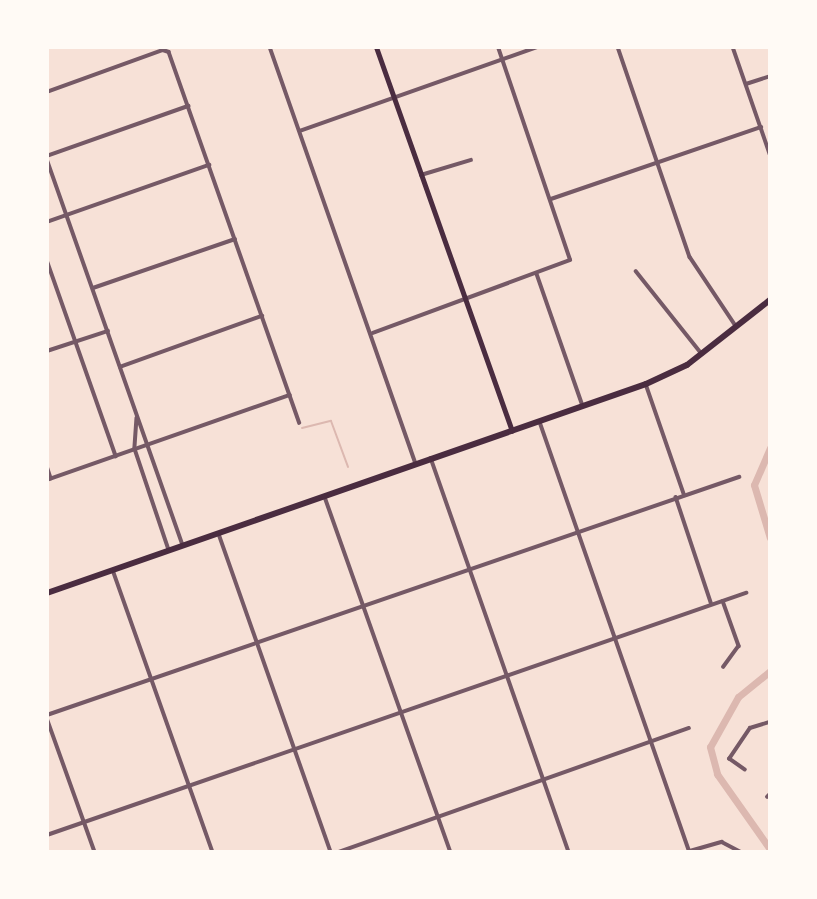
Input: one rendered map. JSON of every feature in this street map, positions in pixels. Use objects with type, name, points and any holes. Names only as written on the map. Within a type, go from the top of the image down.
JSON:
[{"type":"main road","points":[[376,47],[512,431]]},
{"type":"main road","points":[[47,593],[646,384],[702,354],[770,300]]},
{"type":"street","points":[[270,47],[416,464]]},
{"type":"street","points":[[372,333],[570,261],[498,47]]},
{"type":"street","points":[[300,131],[537,47]]},
{"type":"street","points":[[618,47],[696,269],[736,326]]},
{"type":"street","points":[[733,47],[770,155]]},
{"type":"street","points":[[47,92],[167,49],[300,423]]},
{"type":"street","points":[[747,84],[770,76]]},
{"type":"street","points":[[183,545],[47,157],[188,106]]},
{"type":"street","points":[[551,199],[761,127]]},
{"type":"street","points":[[421,176],[471,160]]},
{"type":"street","points":[[47,222],[209,164]]},
{"type":"street","points":[[93,288],[235,239]]},
{"type":"street","points":[[47,260],[116,456]]},
{"type":"street","points":[[636,271],[702,354]]},
{"type":"street","points":[[537,274],[583,406]]},
{"type":"street","points":[[120,367],[262,316]]},
{"type":"street","points":[[47,351],[108,331]]},
{"type":"street","points":[[646,384],[684,494]]},
{"type":"street","points":[[47,466],[49,479],[290,395]]},
{"type":"street","points":[[137,415],[135,450],[169,550]]},
{"type":"street","points":[[540,422],[689,852],[728,843],[741,852]]},
{"type":"street","points":[[431,458],[569,852]]},
{"type":"street","points":[[94,852],[47,716],[738,477]]},
{"type":"street","points":[[324,496],[451,852]]},
{"type":"street","points":[[676,497],[711,602]]},
{"type":"street","points":[[219,533],[331,852]]},
{"type":"street","points":[[113,570],[213,852]]},
{"type":"street","points":[[47,835],[508,676],[711,602],[746,593]]},
{"type":"street","points":[[723,601],[739,646],[724,667]]},
{"type":"street","points":[[745,769],[729,759],[747,731],[770,722]]},
{"type":"street","points":[[339,852],[689,728]]},
{"type":"waterway","points":[[302,428],[331,421],[348,467]]},
{"type":"waterway","points":[[770,448],[754,485],[770,538]]},
{"type":"waterway","points":[[770,671],[738,697],[710,747],[717,774],[770,849]]}]
